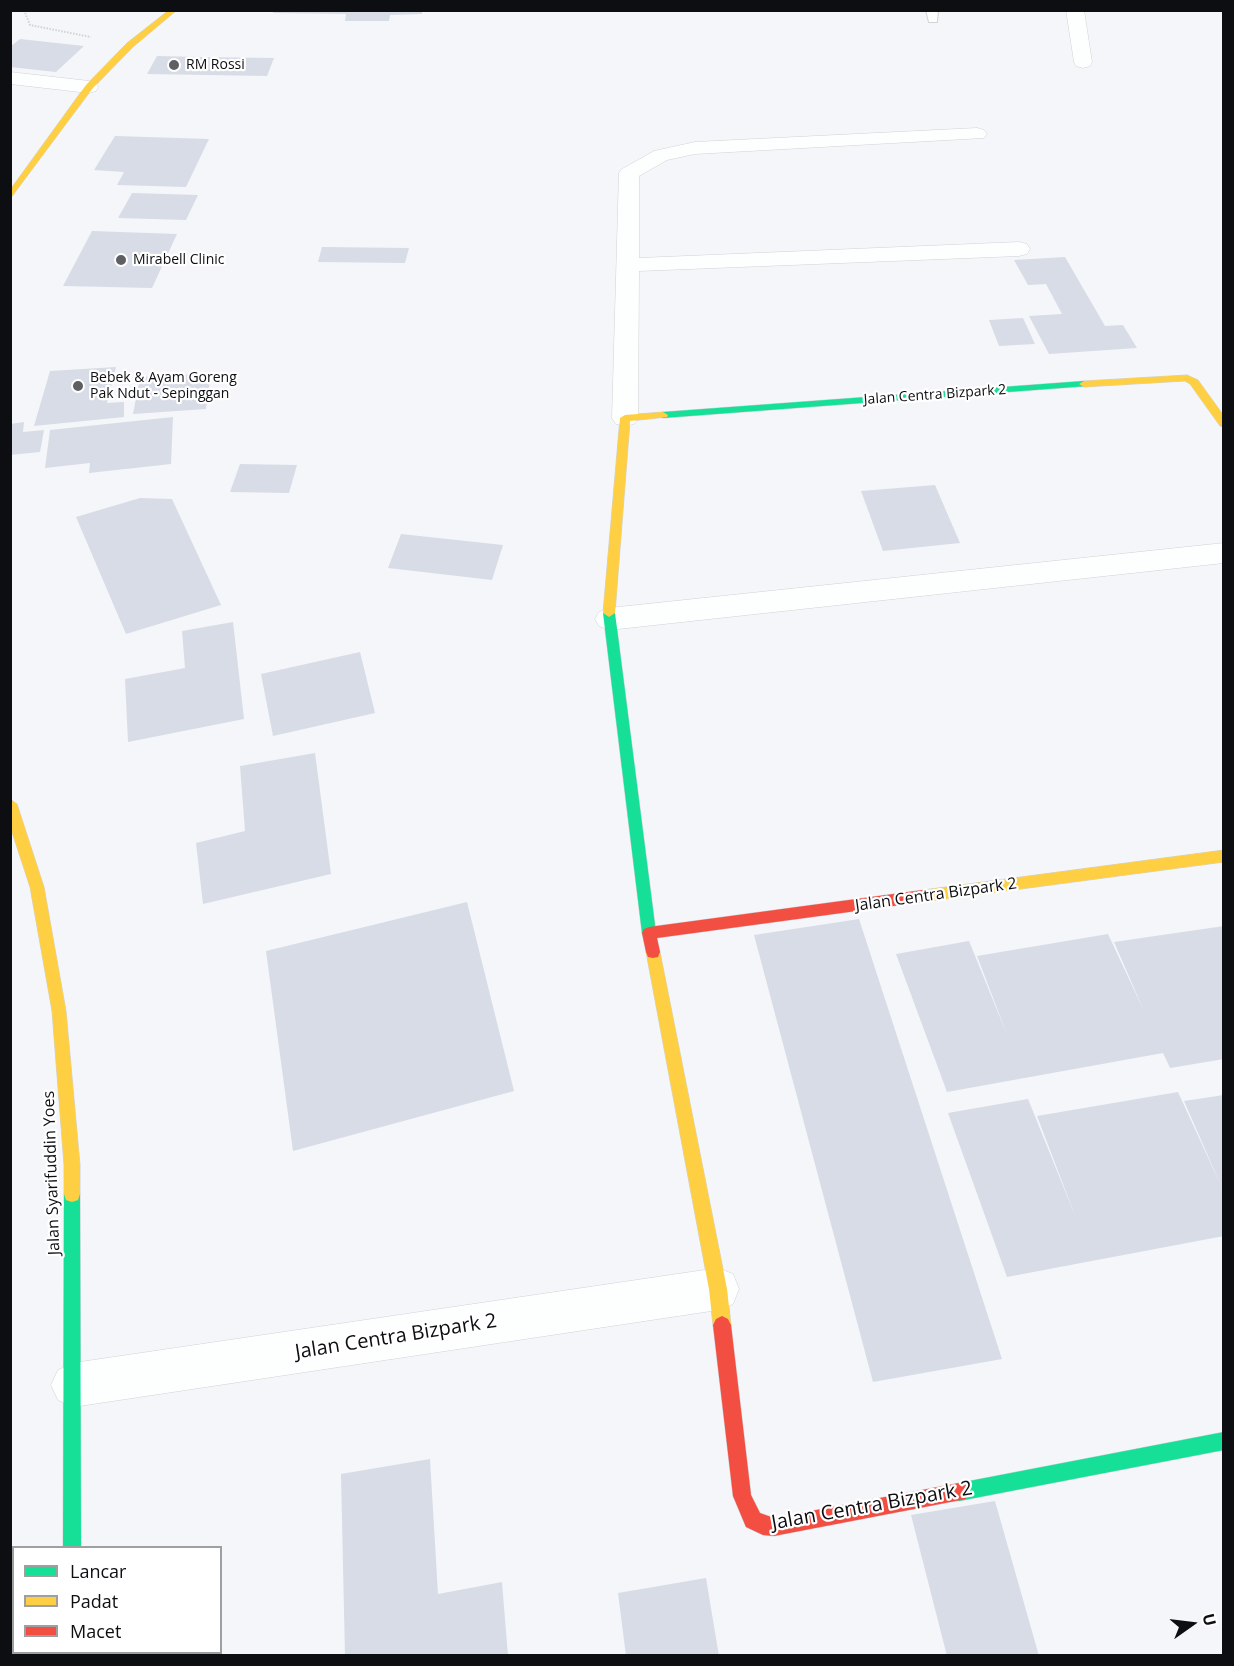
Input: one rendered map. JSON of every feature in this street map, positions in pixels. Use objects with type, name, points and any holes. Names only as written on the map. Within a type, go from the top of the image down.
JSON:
[{"type":"main road","points":[[10,197],[88,87],[130,45],[174,10]]},
{"type":"main road","name":"Jalan Centra Bizpark 2","points":[[1224,424],[1194,382],[1186,378],[1175,377],[624,418],[609,619],[649,933],[718,1289],[741,1496],[753,1520],[763,1526],[774,1527],[1224,1441]]},
{"type":"main road","name":"Jalan Syarifuddin Yoes","points":[[10,804],[37,887],[59,1011],[72,1165],[72,1546]]},
{"type":"main road","name":"Jalan Centra Bizpark 2","points":[[649,933],[1224,856]]},
{"type":"street","points":[[1075,10],[1083,62]]},
{"type":"street","points":[[10,78],[88,87]]},
{"type":"street","name":"Jalan Centra Bizpark 2","points":[[624,418],[628,173],[661,155],[695,148],[977,134]]},
{"type":"street","points":[[627,265],[1019,249]]},
{"type":"street","points":[[609,619],[1224,553]]},
{"type":"street","name":"Jalan Centra Bizpark 2","points":[[73,1385],[718,1289]]},
{"type":"path","points":[[24,10],[30,25],[130,45]]},
{"type":"building","points":[[274,10],[422,10],[422,14],[390,15],[389,21],[345,21],[346,14],[273,13]]},
{"type":"building","points":[[20,39],[84,46],[56,72],[10,67],[10,47]]},
{"type":"building","points":[[157,56],[274,58],[267,76],[147,74]]},
{"type":"building","points":[[115,136],[209,139],[186,187],[117,185],[124,172],[94,170]]},
{"type":"building","points":[[132,193],[198,195],[186,220],[118,218]]},
{"type":"building","name":"Mirabell Clinic","points":[[92,231],[177,234],[152,288],[63,286]]},
{"type":"building","points":[[322,247],[409,248],[405,263],[318,262]]},
{"type":"building","points":[[1065,257],[1105,326],[1123,325],[1137,348],[1049,354],[1029,316],[1062,314],[1046,284],[1028,285],[1014,260]]},
{"type":"building","points":[[1023,318],[1035,344],[999,346],[989,320]]},
{"type":"building","name":"Bebek & Ayam Goreng Pak Ndut - Sepinggan","points":[[116,367],[107,403],[124,402],[124,417],[34,426],[50,371]]},
{"type":"building","points":[[211,373],[206,409],[133,414],[140,377]]},
{"type":"building","points":[[173,417],[171,464],[89,473],[90,463],[45,468],[50,430]]},
{"type":"building","points":[[24,422],[23,432],[44,430],[40,452],[10,455],[10,424]]},
{"type":"building","points":[[240,464],[297,465],[289,493],[230,492]]},
{"type":"building","points":[[935,485],[960,543],[883,551],[861,491]]},
{"type":"building","points":[[140,498],[172,499],[221,605],[126,634],[76,517]]},
{"type":"building","points":[[401,534],[503,545],[492,580],[388,568]]},
{"type":"building","points":[[233,622],[244,719],[128,742],[125,679],[185,668],[182,631]]},
{"type":"building","points":[[360,652],[375,713],[273,736],[261,674]]},
{"type":"building","points":[[315,753],[331,874],[203,904],[196,843],[245,831],[240,766]]},
{"type":"building","points":[[467,902],[514,1091],[293,1151],[266,951]]},
{"type":"building","points":[[859,919],[1002,1359],[873,1382],[754,935]]},
{"type":"building","points":[[1224,926],[1224,1059],[1170,1068],[1163,1053],[947,1092],[896,954],[969,941],[1008,1037],[977,956],[1108,934],[1144,1011],[1114,942]]},
{"type":"building","points":[[1178,1092],[1222,1188],[1184,1101],[1224,1095],[1224,1236],[1007,1277],[948,1113],[1028,1099],[1076,1218],[1037,1116]]},
{"type":"building","points":[[430,1459],[438,1594],[502,1582],[508,1656],[345,1656],[341,1474]]},
{"type":"building","points":[[995,1501],[1039,1656],[947,1656],[911,1515]]},
{"type":"building","points":[[706,1578],[719,1656],[626,1656],[618,1593]]},
{"type":"traffic: fast","points":[[663,415],[1084,384]]},
{"type":"traffic: fast","points":[[609,613],[649,933]]},
{"type":"traffic: fast","points":[[72,1194],[72,1546]]},
{"type":"traffic: fast","points":[[959,1492],[1224,1441]]},
{"type":"traffic: slow","points":[[10,197],[89,87],[130,45],[174,10]]},
{"type":"traffic: slow","points":[[1084,384],[1187,378],[1194,382],[1224,424]]},
{"type":"traffic: slow","points":[[609,613],[625,418],[663,415]]},
{"type":"traffic: slow","points":[[10,804],[37,887],[59,1011],[72,1165],[72,1194]]},
{"type":"traffic: slow","points":[[923,896],[1224,856]]},
{"type":"traffic: slow","points":[[653,952],[718,1289],[722,1325]]},
{"type":"traffic: jam","points":[[653,952],[649,933],[923,896]]},
{"type":"traffic: jam","points":[[722,1325],[742,1496],[753,1520],[763,1526],[774,1527],[959,1492]]},
{"type":"place","name":"RM Rossi","points":[[174,65]]},
{"type":"place","name":"Mirabell Clinic","points":[[121,260]]},
{"type":"place","name":"Bebek & Ayam Goreng Pak Ndut - Sepinggan","points":[[78,386]]}]
